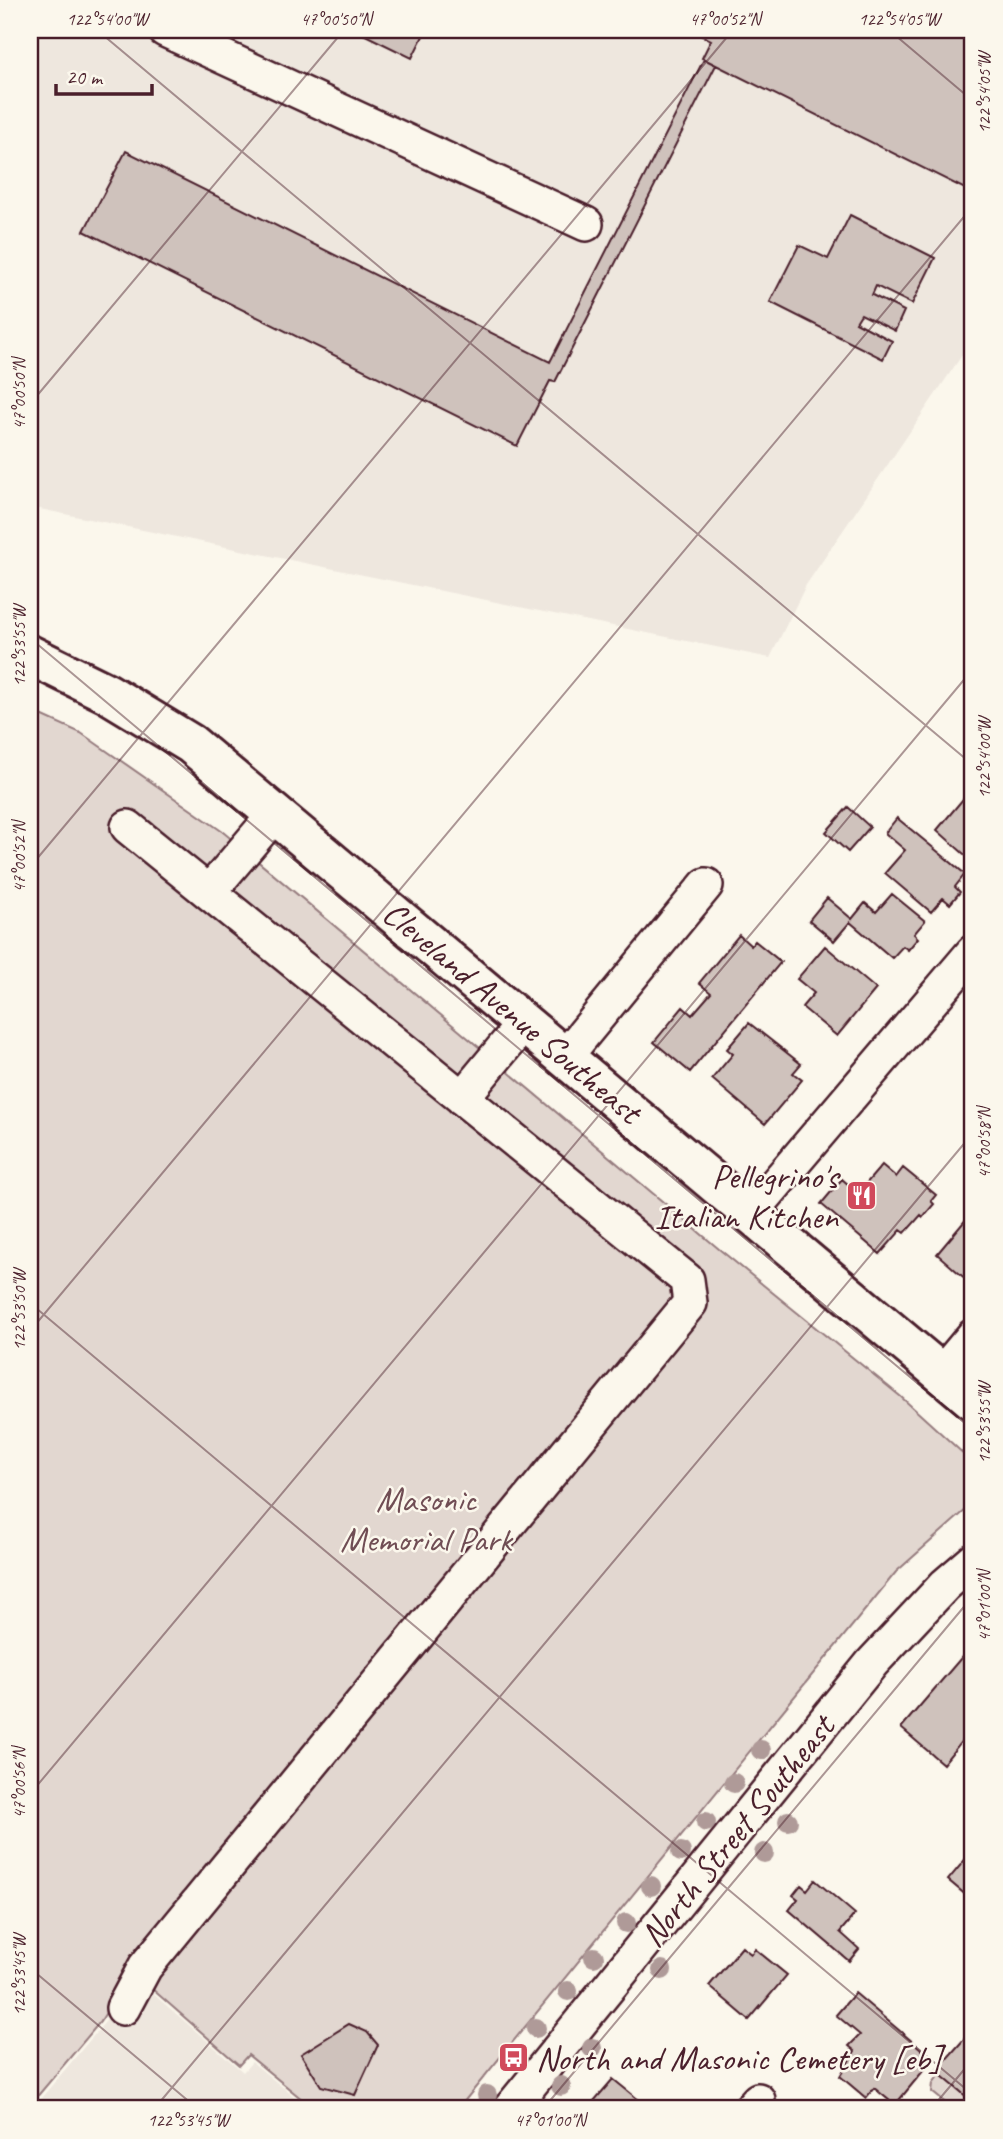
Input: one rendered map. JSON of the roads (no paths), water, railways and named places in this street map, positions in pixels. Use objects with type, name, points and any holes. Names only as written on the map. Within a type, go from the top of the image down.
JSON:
[{"type":"main road","name":"Cleveland Avenue Southeast","points":[[30,655],[107,693],[191,744],[973,1400]]},
{"type":"street","points":[[165,30],[586,224]]},
{"type":"street","points":[[209,892],[276,813]]},
{"type":"street","points":[[123,2008],[145,1967],[690,1303],[687,1280],[128,827]]},
{"type":"street","points":[[564,1058],[706,884]]},
{"type":"street","points":[[751,1213],[973,952]]},
{"type":"street","points":[[462,1098],[524,1023]]},
{"type":"street","points":[[942,1373],[973,1336]]},
{"type":"street","name":"North Street Southeast","points":[[510,2109],[872,1663],[944,1586],[973,1561]]},
{"type":"place","name":"Pellegrino's Italian Kitchen","points":[[861,1196]]},
{"type":"place","name":"North and Masonic Cemetery [eb]","points":[[513,2058]]},
{"type":"park label","name":"Masonic Memorial Park","points":[[426,1519]]}]
